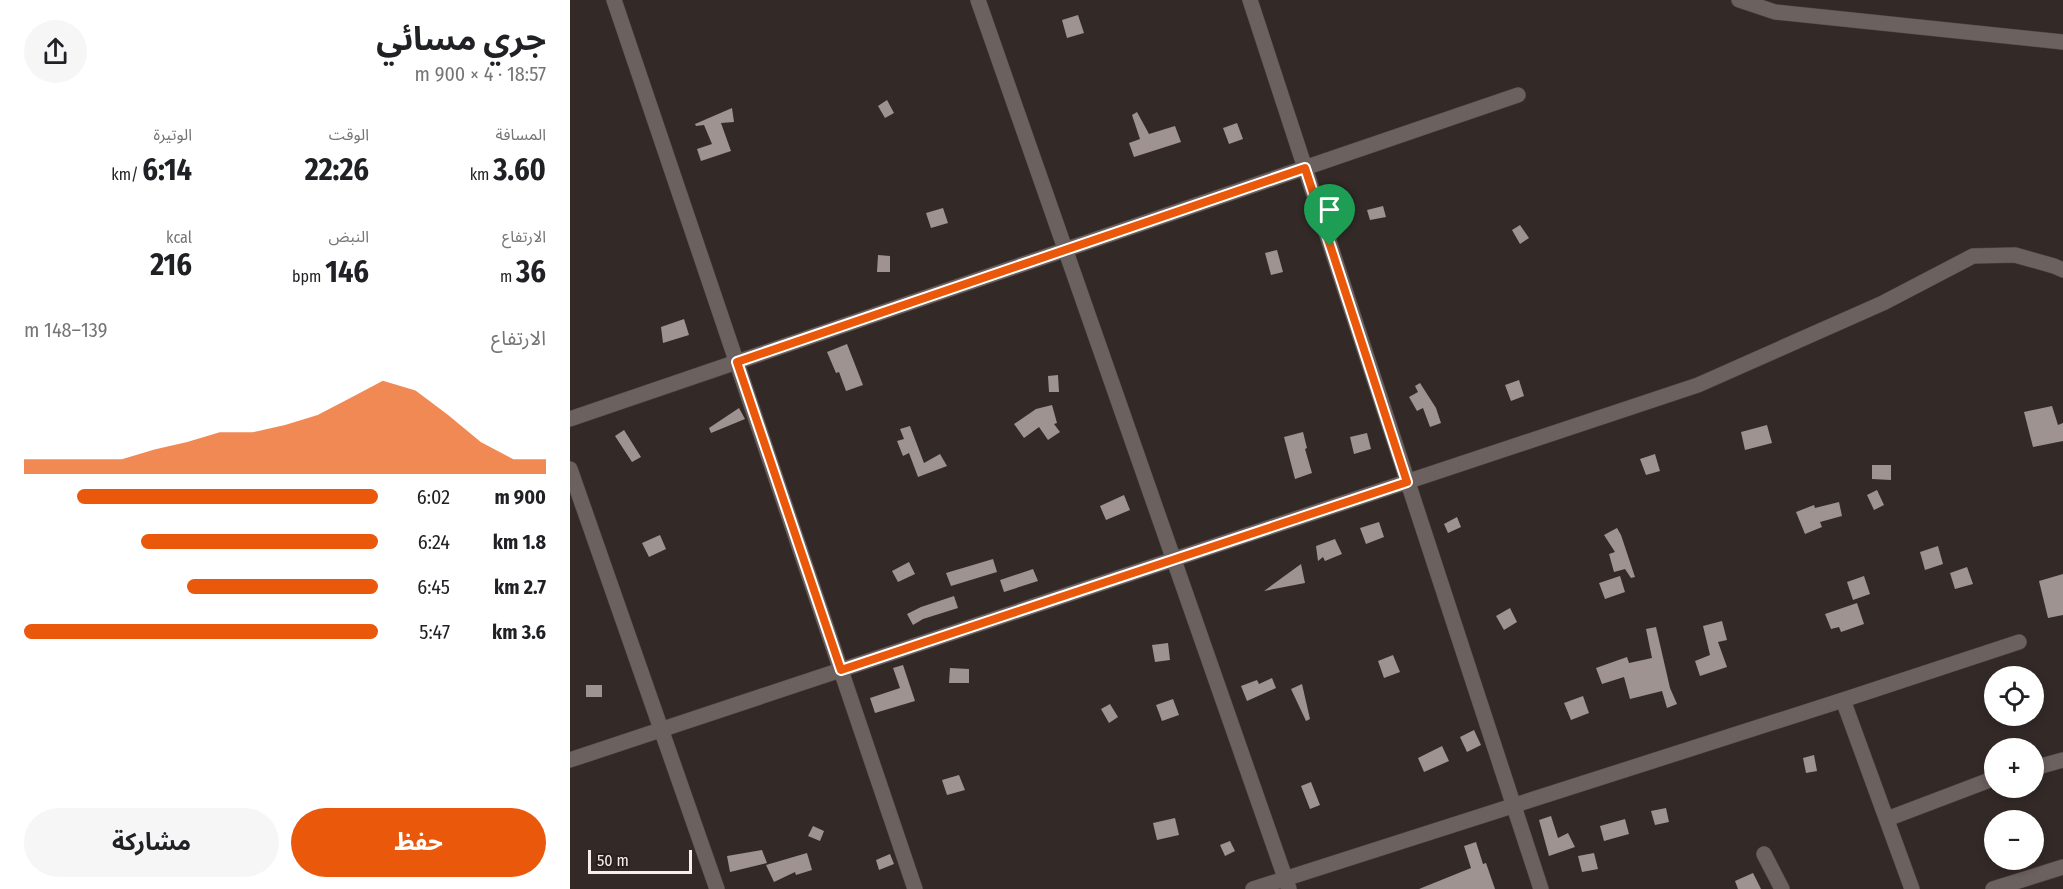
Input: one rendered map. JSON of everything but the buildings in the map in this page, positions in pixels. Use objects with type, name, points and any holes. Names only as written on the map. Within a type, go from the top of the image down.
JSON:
[{"type":"street","points":[[614,0],[915,889]]},
{"type":"street","points":[[978,0],[1288,884]]},
{"type":"street","points":[[1250,0],[1540,889]]},
{"type":"street","points":[[1739,0],[1775,12],[2063,42]]},
{"type":"street","points":[[570,419],[1518,95]]},
{"type":"street","points":[[570,760],[1698,385],[1883,303],[1973,256],[2015,255],[2063,270]]},
{"type":"street","points":[[570,469],[717,889]]},
{"type":"street","points":[[1253,889],[1288,884],[1512,805],[2019,642]]},
{"type":"street","points":[[1843,700],[1912,889]]},
{"type":"street","points":[[2044,765],[2063,760]]},
{"type":"street","points":[[1887,819],[1984,782]]},
{"type":"street","points":[[1764,854],[1782,889]]},
{"type":"street","points":[[1993,889],[2026,884],[2063,867]]},
{"type":"route","points":[[1305,168],[1330,246],[1407,482],[841,670],[737,362],[1305,168]]}]
